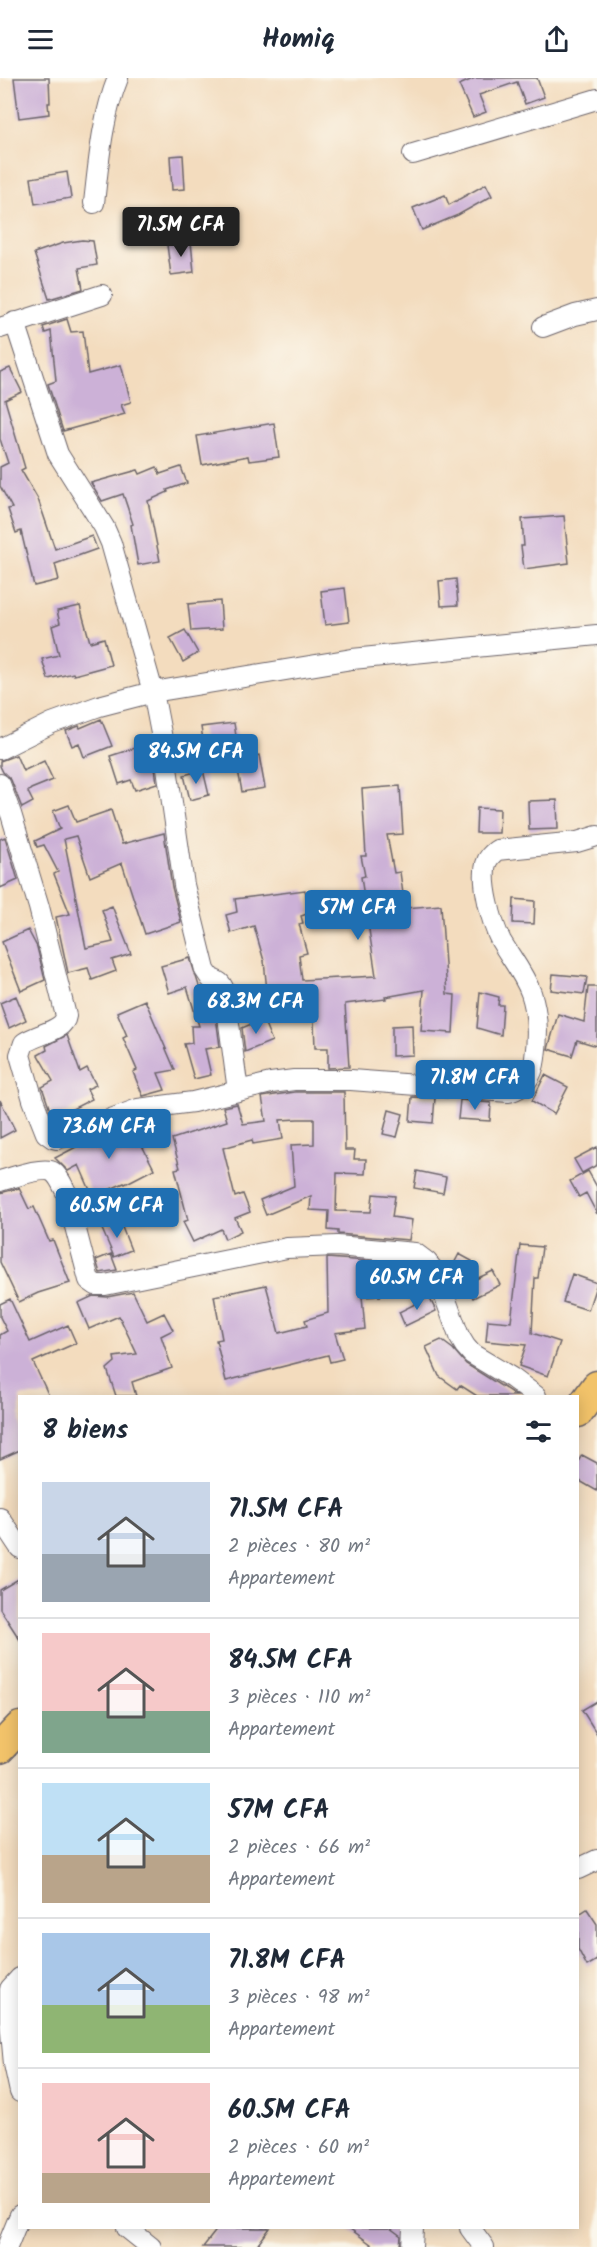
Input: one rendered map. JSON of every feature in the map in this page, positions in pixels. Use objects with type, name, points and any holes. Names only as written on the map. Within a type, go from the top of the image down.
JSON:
[{"type":"main road","points":[[579,1411],[597,1386]]},
{"type":"main road","points":[[0,1748],[18,1729]]},
{"type":"street","points":[[94,203],[104,123],[118,78]]},
{"type":"street","points":[[413,154],[597,99]]},
{"type":"street","points":[[102,295],[7,325],[58,454],[104,527],[111,543],[153,692],[165,754],[184,885],[205,970],[211,979],[223,986],[225,994],[238,1091]]},
{"type":"street","points":[[543,327],[575,315],[597,310]]},
{"type":"street","points":[[0,748],[52,723],[99,706],[153,692],[352,659],[597,635]]},
{"type":"street","points":[[0,784],[39,907],[66,1016],[62,1026],[30,1039],[21,1049],[22,1066],[46,1133],[57,1139],[138,1109],[193,1102],[271,1083],[316,1079],[437,1085],[509,1092],[520,1089],[530,1078],[534,1063],[537,1041],[536,1020],[531,993],[495,927],[485,877],[486,864],[497,850],[577,842],[597,836]]},
{"type":"street","points":[[0,1180],[43,1170],[52,1172],[66,1192],[89,1280],[96,1285],[286,1248],[337,1246],[415,1253],[428,1262],[437,1275],[465,1347],[535,1395]]},
{"type":"street","points":[[0,1518],[18,1545]]},
{"type":"street","points":[[579,1869],[597,1860]]},
{"type":"street","points":[[10,1983],[10,2021],[18,2083]]},
{"type":"street","points":[[7,2247],[18,2220]]},
{"type":"street","points":[[128,2229],[151,2247]]},
{"type":"street","points":[[412,2247],[413,2229]]},
{"type":"street","points":[[471,2229],[483,2247]]},
{"type":"building","points":[[14,78],[49,78],[49,114],[19,118]]},
{"type":"building","points":[[475,78],[537,78],[544,97],[525,104],[517,82],[479,95],[486,112],[473,117],[459,85]]},
{"type":"building","points":[[183,155],[185,189],[172,190],[170,156]]},
{"type":"building","points":[[67,172],[71,198],[35,204],[31,178]]},
{"type":"building","points":[[486,184],[492,196],[458,215],[422,230],[413,208],[445,195],[449,205]]},
{"type":"building","points":[[93,241],[97,265],[79,268],[83,289],[49,299],[34,253],[63,243]]},
{"type":"building","points":[[191,242],[194,272],[171,275],[167,245]]},
{"type":"building","points":[[67,319],[71,332],[83,331],[88,374],[121,365],[131,402],[121,405],[125,414],[63,431],[48,384],[56,381],[51,331],[45,333],[43,327]]},
{"type":"building","points":[[10,368],[22,392],[5,400],[25,468],[21,470],[38,499],[55,549],[92,536],[97,549],[55,564],[59,580],[34,586],[21,531],[16,533],[8,509],[12,508],[0,486],[0,467],[8,463],[0,439],[0,372]]},
{"type":"building","points":[[274,423],[279,457],[249,461],[248,456],[202,465],[197,436]]},
{"type":"building","points":[[157,467],[160,474],[181,467],[187,483],[167,490],[168,492],[148,501],[160,561],[138,565],[131,525],[133,524],[123,494],[102,501],[91,483],[138,470],[140,474]]},
{"type":"building","points":[[564,516],[569,563],[524,569],[521,546],[524,546],[522,519]]},
{"type":"building","points":[[456,579],[458,605],[441,606],[439,581]]},
{"type":"building","points":[[345,588],[349,622],[325,625],[321,591]]},
{"type":"building","points":[[220,601],[222,629],[191,631],[188,604]]},
{"type":"building","points":[[80,606],[90,642],[104,638],[111,665],[48,679],[42,659],[59,655],[52,626],[60,623],[57,611]]},
{"type":"building","points":[[185,630],[198,653],[183,662],[170,638]]},
{"type":"building","points":[[101,719],[112,746],[84,757],[79,743],[72,746],[66,731]]},
{"type":"building","points":[[234,723],[238,749],[205,753],[201,727]]},
{"type":"building","points":[[135,748],[141,766],[154,762],[157,783],[135,790],[131,780],[119,784],[110,756]]},
{"type":"building","points":[[16,755],[23,771],[44,761],[53,780],[31,789],[28,792],[33,802],[22,808],[11,780],[0,766],[0,761]]},
{"type":"building","points":[[259,755],[265,788],[242,792],[236,759]]},
{"type":"building","points":[[203,770],[209,795],[190,800],[184,775]]},
{"type":"building","points":[[400,786],[403,834],[387,835],[394,873],[400,872],[405,908],[441,905],[447,994],[455,995],[453,1033],[421,1031],[424,990],[385,997],[386,999],[345,1004],[349,1067],[328,1068],[328,1048],[315,1048],[313,995],[268,1001],[264,961],[254,926],[231,933],[226,915],[237,912],[235,899],[305,890],[310,913],[301,916],[303,923],[299,924],[307,953],[299,955],[302,980],[376,976],[361,877],[365,876],[361,856],[366,856],[362,789]]},
{"type":"building","points":[[557,800],[558,829],[529,830],[528,801]]},
{"type":"building","points":[[69,805],[76,822],[111,810],[122,844],[164,833],[172,887],[181,922],[145,934],[122,863],[90,877],[76,836],[64,839],[86,948],[113,942],[102,910],[112,906],[131,954],[112,960],[116,971],[92,980],[88,968],[68,973],[56,917],[70,914],[54,874],[58,872],[44,845],[37,847],[35,841],[60,829],[53,811]]},
{"type":"building","points":[[477,808],[500,809],[499,833],[476,833]]},
{"type":"building","points":[[5,837],[18,880],[0,888],[0,839]]},
{"type":"building","points":[[514,899],[535,901],[534,924],[513,923]]},
{"type":"building","points":[[28,930],[37,947],[45,980],[21,991],[2,942]]},
{"type":"building","points":[[190,958],[199,986],[213,994],[220,1047],[205,1049],[211,1075],[194,1079],[184,1044],[192,1043],[191,1026],[199,1026],[187,987],[169,993],[161,966]]},
{"type":"building","points":[[553,974],[587,977],[584,994],[551,990]]},
{"type":"building","points":[[588,987],[597,987],[597,1046],[577,1040],[572,1056],[548,1049],[558,1014],[584,1022]]},
{"type":"building","points":[[480,992],[499,997],[498,1005],[503,1005],[501,1035],[477,1028]]},
{"type":"building","points":[[16,996],[26,1020],[9,1028],[0,1003]]},
{"type":"building","points":[[145,1000],[175,1070],[158,1073],[165,1090],[143,1096],[133,1072],[137,1070],[123,1038],[127,1036],[117,1012]]},
{"type":"building","points":[[263,1019],[272,1041],[245,1052],[242,1028]]},
{"type":"building","points":[[412,1025],[413,1055],[392,1056],[392,1026]]},
{"type":"building","points":[[67,1035],[80,1072],[87,1068],[96,1085],[87,1089],[92,1099],[53,1119],[42,1087],[53,1081],[38,1055],[47,1050],[46,1046]]},
{"type":"building","points":[[545,1075],[568,1087],[554,1114],[532,1101]]},
{"type":"building","points":[[295,1092],[344,1092],[345,1150],[355,1150],[354,1159],[366,1159],[365,1174],[337,1173],[336,1211],[371,1212],[373,1194],[395,1196],[392,1217],[412,1220],[409,1240],[338,1234],[338,1231],[328,1230],[329,1211],[310,1210],[311,1196],[266,1215],[260,1200],[294,1186],[291,1145],[314,1144],[314,1119],[298,1119],[280,1120],[283,1139],[253,1144],[252,1140],[223,1148],[235,1197],[243,1194],[250,1212],[235,1218],[241,1231],[225,1239],[221,1229],[193,1242],[183,1222],[188,1220],[175,1169],[180,1168],[172,1139],[227,1121],[223,1107],[237,1104],[243,1124],[266,1121],[262,1097]]},
{"type":"building","points":[[412,1097],[435,1098],[433,1123],[410,1121]]},
{"type":"building","points":[[0,1100],[15,1130],[0,1138]]},
{"type":"building","points":[[460,1100],[491,1103],[490,1121],[458,1119]]},
{"type":"building","points":[[389,1110],[403,1114],[397,1137],[383,1134]]},
{"type":"building","points":[[131,1124],[154,1169],[125,1184],[93,1197],[79,1165],[68,1171],[55,1158],[80,1143]]},
{"type":"building","points":[[597,1147],[597,1165],[582,1173],[574,1159]]},
{"type":"building","points":[[417,1171],[446,1177],[443,1193],[414,1188]]},
{"type":"building","points":[[588,1171],[597,1187],[597,1214],[586,1193],[579,1197],[570,1181]]},
{"type":"building","points":[[19,1188],[29,1209],[34,1207],[49,1241],[53,1240],[70,1283],[38,1293],[19,1302],[0,1262],[0,1193]]},
{"type":"building","points":[[120,1222],[131,1250],[114,1257],[102,1229]]},
{"type":"building","points":[[520,1245],[542,1247],[538,1278],[535,1278],[532,1333],[560,1342],[548,1376],[519,1366],[526,1345],[486,1341],[488,1320],[511,1322]]},
{"type":"building","points":[[111,1254],[117,1270],[100,1273],[96,1260]]},
{"type":"building","points":[[459,1254],[472,1261],[459,1286],[453,1283],[449,1273]]},
{"type":"building","points":[[327,1258],[380,1262],[381,1296],[362,1297],[365,1329],[335,1333],[343,1359],[330,1362],[328,1355],[226,1381],[216,1340],[222,1339],[214,1296],[266,1285],[279,1333],[307,1326],[305,1320],[328,1313]]},
{"type":"building","points":[[493,1271],[500,1285],[473,1298],[470,1292],[459,1287]]},
{"type":"building","points":[[572,1274],[597,1283],[588,1310],[563,1302]]},
{"type":"building","points":[[133,1292],[147,1321],[164,1313],[173,1330],[161,1336],[172,1368],[132,1382],[136,1395],[116,1395],[107,1369],[115,1362],[114,1357],[137,1354],[119,1316],[89,1329],[78,1303],[93,1296],[107,1297]]},
{"type":"building","points":[[429,1297],[436,1311],[405,1326],[399,1312]]},
{"type":"building","points":[[10,1299],[30,1342],[68,1325],[76,1343],[33,1362],[49,1395],[18,1395],[18,1451],[0,1459],[0,1335],[7,1331],[0,1317],[0,1304]]},
{"type":"building","points":[[441,1340],[453,1349],[466,1364],[515,1395],[475,1395],[460,1385],[457,1389],[439,1376],[426,1347]]},
{"type":"building","points":[[582,1455],[597,1463],[597,1491],[579,1481],[579,1460]]},
{"type":"building","points":[[18,1579],[18,1637],[0,1609],[0,1590]]},
{"type":"building","points":[[597,1701],[597,1734],[582,1710]]},
{"type":"building","points":[[587,1909],[597,1924],[597,1960],[587,1966],[579,1951],[579,1914]]},
{"type":"building","points":[[217,2229],[269,2229],[256,2247],[203,2247]]},
{"type":"building","points":[[350,2229],[391,2229],[401,2236],[398,2247],[375,2247]]}]
